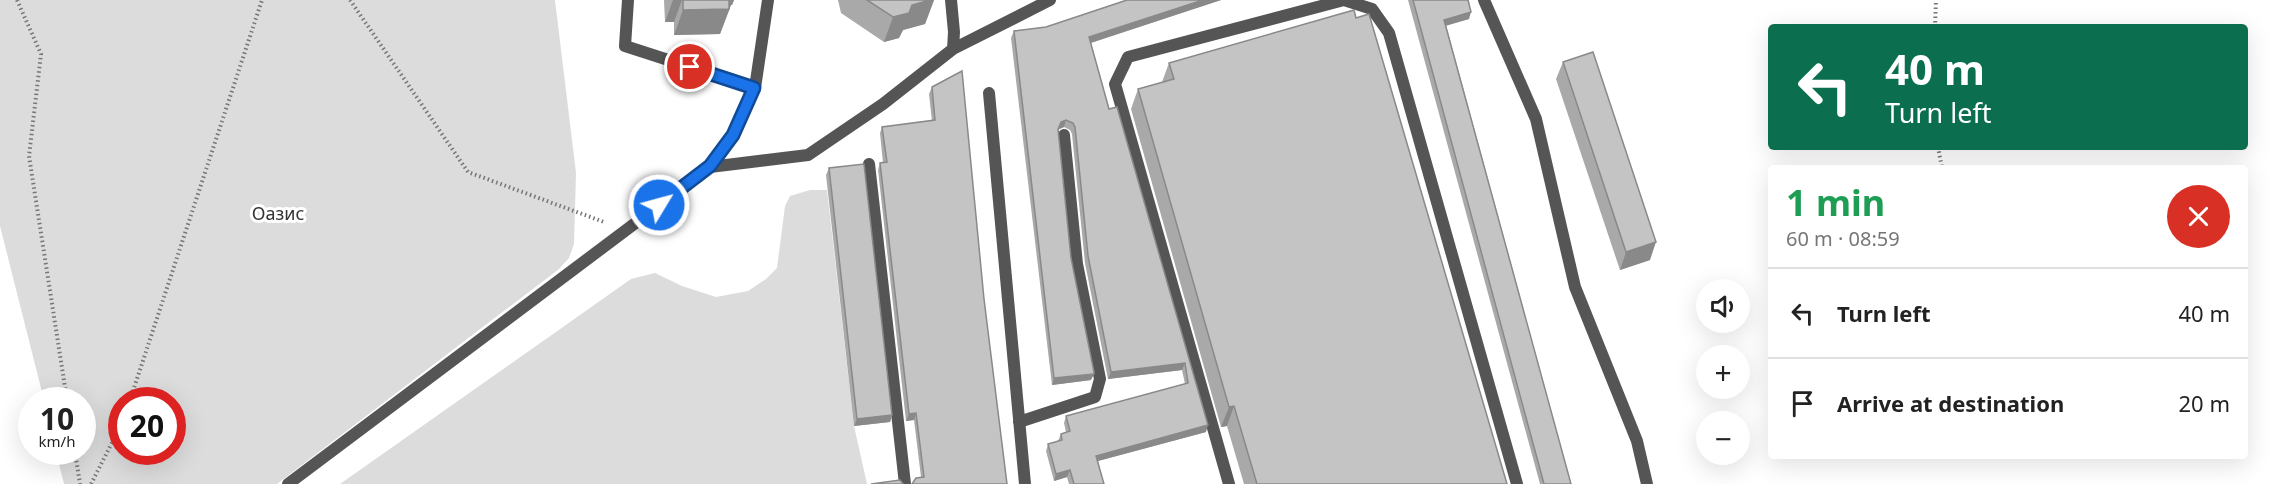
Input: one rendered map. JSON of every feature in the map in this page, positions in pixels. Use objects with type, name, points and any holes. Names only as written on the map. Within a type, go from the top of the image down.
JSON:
[{"type":"lane","points":[[627,0],[625,46],[754,88]]},
{"type":"lane","points":[[288,484],[710,166],[733,135],[754,88],[768,0]]},
{"type":"lane","points":[[951,0],[953,49]]},
{"type":"lane","points":[[710,166],[808,155],[883,104],[953,49],[1050,0]]},
{"type":"lane","points":[[1229,484],[1115,84],[1128,57],[1344,0],[1372,9],[1389,33],[1517,484]]},
{"type":"lane","points":[[1484,0],[1536,119],[1575,287],[1637,441],[1647,484]]},
{"type":"lane","points":[[989,93],[1026,484]]},
{"type":"lane","points":[[1019,422],[1095,397],[1100,378],[1077,264],[1064,135]]},
{"type":"lane","points":[[869,164],[905,484]]},
{"type":"path","points":[[17,0],[41,54],[29,156],[65,387]]},
{"type":"path","points":[[134,387],[262,0]]},
{"type":"path","points":[[350,0],[468,172],[625,230]]},
{"type":"path","points":[[1935,24],[1936,0]]},
{"type":"path","points":[[1939,150],[1941,165]]},
{"type":"path","points":[[91,484],[108,451]]},
{"type":"path","points":[[77,465],[80,484]]},
{"type":"green space","name":"Оазис","points":[[0,0],[555,0],[576,173],[574,244],[569,258],[559,269],[277,484],[64,484],[59,465],[96,465],[96,387],[41,387],[0,226]]},
{"type":"green space","points":[[810,190],[827,190],[854,426],[867,484],[340,484],[631,279],[655,273],[682,286],[716,297],[748,291],[777,268],[785,206],[790,196]]},
{"type":"building","points":[[683,0],[729,0],[729,9],[683,10]]},
{"type":"building","points":[[867,0],[930,0],[912,5],[909,13],[893,17]]},
{"type":"building","points":[[1127,0],[1203,0],[1089,37],[1109,109],[1117,107],[1208,425],[1096,456],[1104,484],[1074,484],[1070,470],[1056,474],[1048,444],[1062,440],[1061,434],[1070,431],[1066,416],[1188,383],[1185,363],[1111,372],[1088,256],[1075,127],[1073,123],[1066,120],[1061,122],[1058,129],[1071,258],[1094,374],[1054,378],[1014,31],[1046,27]]},
{"type":"building","points":[[1413,0],[1468,0],[1471,12],[1444,20],[1571,484],[1544,484]]},
{"type":"building","points":[[1354,10],[1356,18],[1369,14],[1507,484],[1257,484],[1234,406],[1229,407],[1138,89],[1174,79],[1169,63]]},
{"type":"building","points":[[1593,52],[1656,242],[1626,252],[1563,62]]},
{"type":"building","points":[[962,71],[984,299],[1007,484],[912,484],[916,478],[924,477],[916,413],[909,414],[880,163],[887,162],[882,127],[935,120],[932,87]]},
{"type":"building","points":[[864,164],[892,415],[857,419],[829,168]]},
{"type":"building","points":[[900,480],[903,484],[871,484]]},
{"type":"route","points":[[659,205],[710,166],[733,135],[754,88],[690,67]]}]
